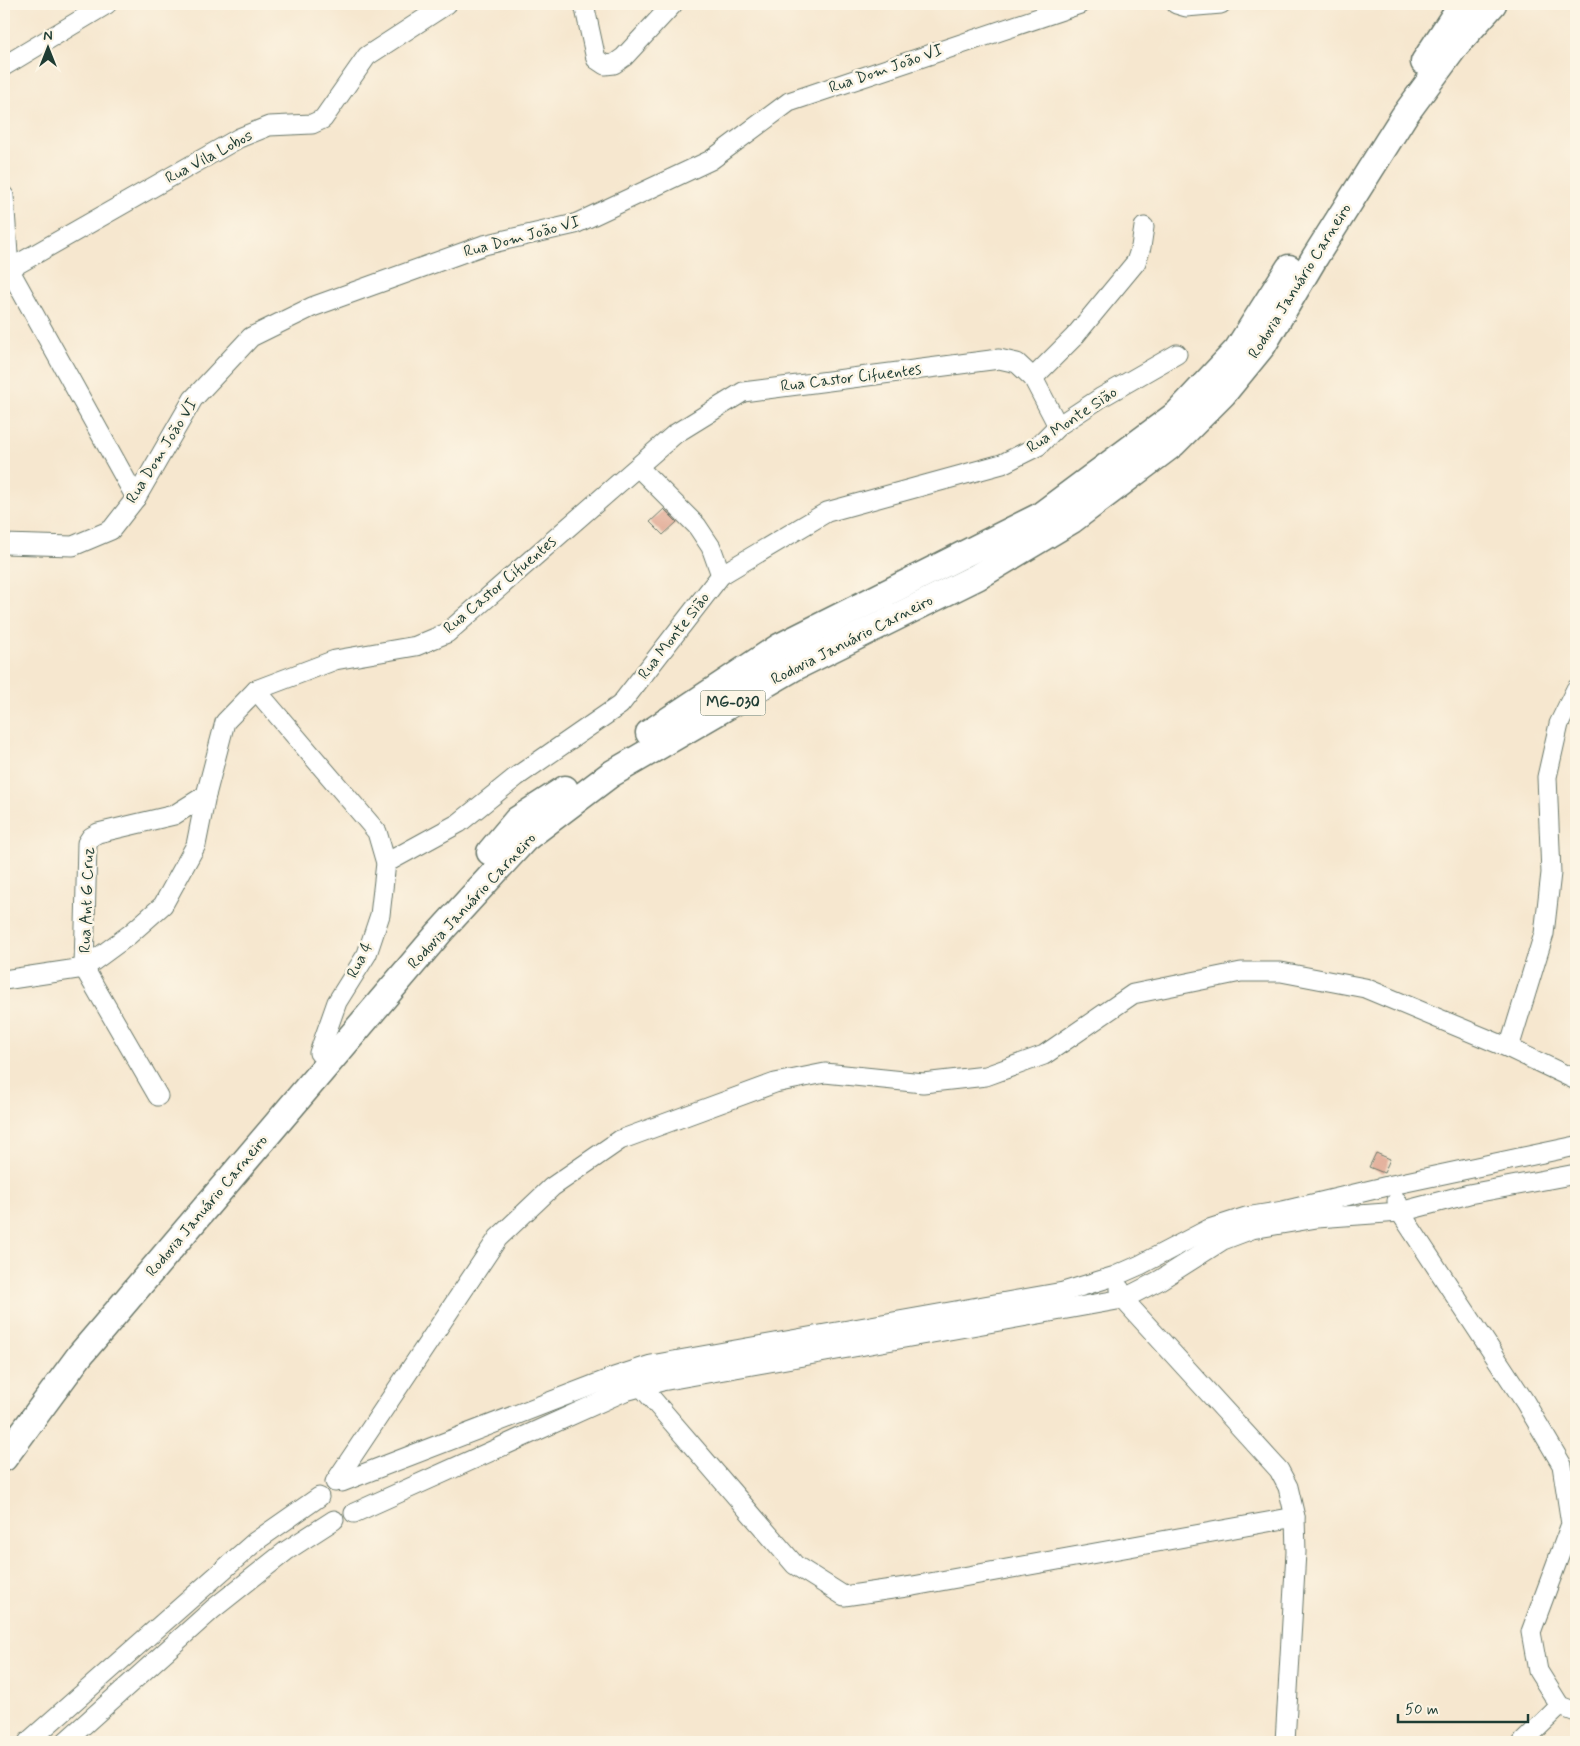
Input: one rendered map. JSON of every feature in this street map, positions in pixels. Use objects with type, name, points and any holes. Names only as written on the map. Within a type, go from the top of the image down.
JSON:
[{"type":"highway","name":"Rodovia Januário Carneiro","points":[[4,1432],[83,1329],[517,820],[779,647],[1040,516],[1177,414],[1237,350],[1462,4]]},
{"type":"highway","name":"Rodovia Januário Carneiro","points":[[4,1458],[80,1355],[440,933],[525,839],[611,774],[795,667],[977,576],[1072,520],[1173,444],[1223,394],[1263,345],[1315,257],[1404,116],[1457,44],[1493,4]]},
{"type":"street","points":[[4,66],[107,4]]},
{"type":"street","name":"Rua Vila Lobos","points":[[6,271],[239,138],[269,126],[312,124],[323,119],[366,56],[447,4]]},
{"type":"street","points":[[584,4],[596,59],[605,65],[614,64],[624,57],[673,4]]},
{"type":"street","name":"Rua Dom João VI","points":[[4,544],[73,546],[112,530],[136,498],[193,399],[251,337],[312,307],[484,245],[575,224],[711,160],[788,102],[1080,4]]},
{"type":"street","points":[[1176,4],[1186,7],[1221,4]]},
{"type":"street","points":[[4,196],[6,271],[136,498]]},
{"type":"street","points":[[1034,378],[1074,336],[1136,262],[1141,247],[1144,227]]},
{"type":"street","name":"Rua Monte Sião","points":[[386,863],[459,823],[516,777],[620,705],[721,575],[826,512],[1002,464],[1038,446],[1058,426],[1102,397],[1177,354]]},
{"type":"street","name":"Rua Castor Cifuentes","points":[[4,980],[84,968],[129,935],[163,905],[196,845],[206,794],[225,722],[256,690],[334,660],[416,646],[447,633],[675,434],[743,392],[999,359],[1017,363],[1034,378],[1058,426]]},
{"type":"street","points":[[638,467],[697,526],[711,547],[721,575]]},
{"type":"street","points":[[256,690],[377,832],[386,863]]},
{"type":"street","points":[[1508,1048],[1544,934],[1551,873],[1547,777],[1559,724],[1576,690]]},
{"type":"street","name":"Rua Ant G Cruz","points":[[84,968],[87,843],[91,837],[98,833],[174,815],[206,794]]},
{"type":"street","name":"Rua 4","points":[[319,1053],[337,1002],[366,954],[380,915],[386,863]]},
{"type":"street","points":[[84,968],[158,1096]]},
{"type":"street","points":[[339,1482],[498,1238],[552,1187],[620,1140],[775,1083],[825,1073],[923,1083],[986,1076],[1044,1055],[1133,994],[1242,972],[1281,972],[1365,988],[1508,1048],[1576,1080]]},
{"type":"street","points":[[65,1742],[213,1609],[286,1551],[334,1520],[345,1520],[354,1513],[625,1391],[641,1378],[651,1365],[1063,1292],[1116,1276],[1209,1229],[1246,1217],[1283,1211],[1576,1146]]},
{"type":"street","points":[[28,1742],[256,1541],[319,1497],[325,1487],[614,1377],[662,1381],[1123,1299],[1160,1280],[1223,1240],[1252,1230],[1317,1218],[1400,1212],[1469,1194],[1576,1174]]},
{"type":"street","points":[[1392,1186],[1400,1212],[1525,1402],[1562,1465],[1571,1524],[1532,1632],[1538,1671],[1568,1709],[1523,1742]]},
{"type":"street","points":[[1116,1276],[1123,1299],[1279,1470],[1288,1487],[1295,1517],[1296,1552],[1285,1742]]},
{"type":"street","points":[[641,1378],[794,1565],[844,1596],[914,1586],[1295,1517]]},
{"type":"street","points":[[339,1482],[354,1488],[359,1501],[354,1513]]},
{"type":"street","points":[[319,1497],[322,1512],[334,1520]]},
{"type":"building","points":[[664,509],[677,522],[663,535],[650,522]]},
{"type":"building","points":[[1376,1153],[1390,1159],[1384,1173],[1369,1167]]}]
